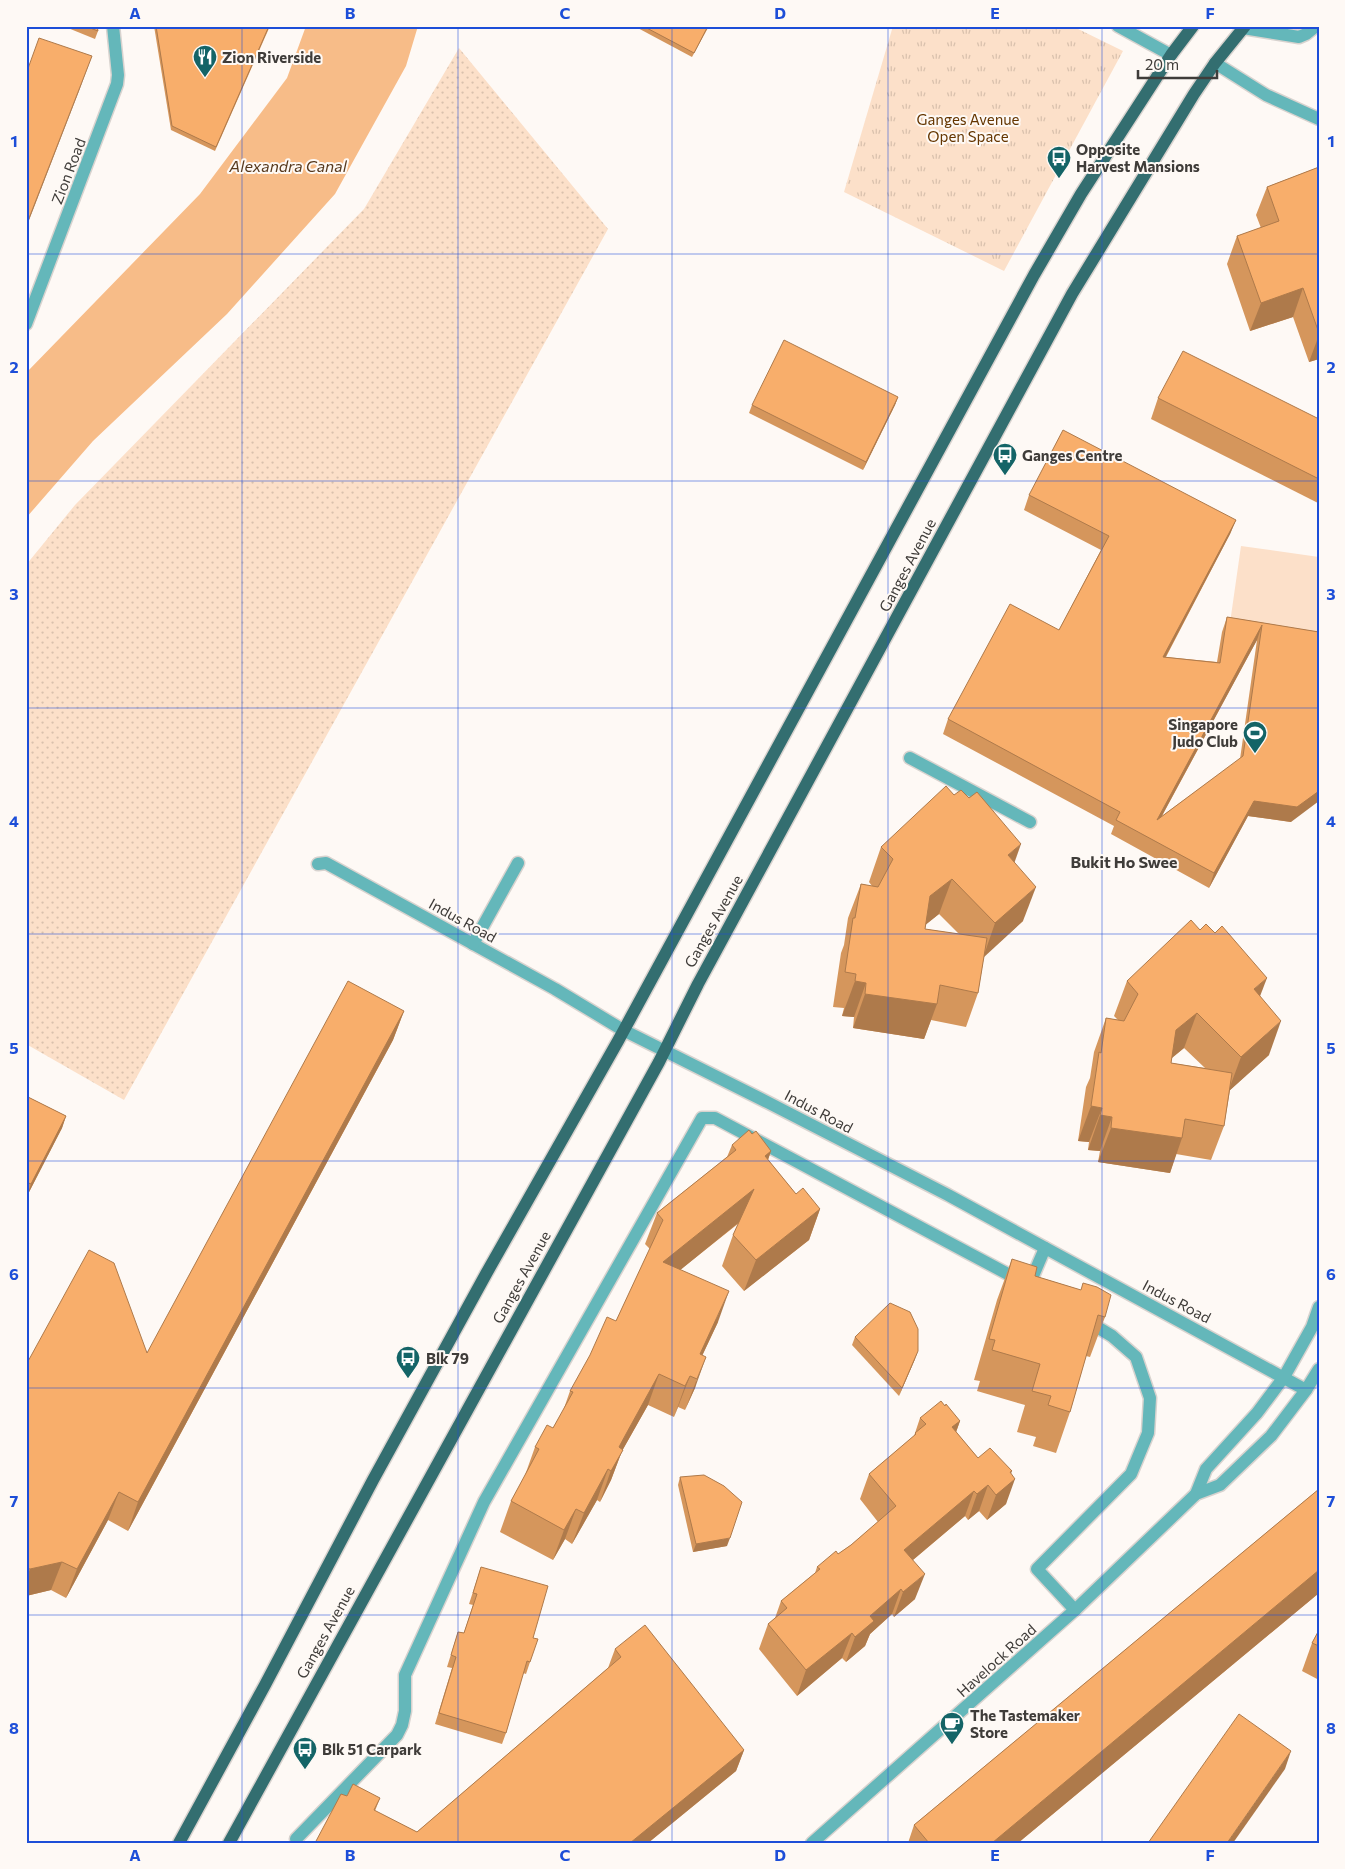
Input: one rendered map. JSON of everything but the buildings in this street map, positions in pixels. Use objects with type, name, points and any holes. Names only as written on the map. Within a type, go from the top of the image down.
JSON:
[{"type":"main road","name":"Ganges Avenue","points":[[179,1843],[373,1480],[623,1030],[1034,275],[1082,194],[1171,55],[1193,26]]},
{"type":"main road","name":"Ganges Avenue","points":[[228,1843],[664,1051],[702,975],[1072,294],[1215,63],[1244,27]]},
{"type":"street","name":"Zion Road","points":[[26,324],[118,84],[114,26]]},
{"type":"street","points":[[1118,26],[1171,55]]},
{"type":"street","points":[[1244,27],[1299,37],[1316,26]]},
{"type":"street","points":[[1215,63],[1266,95],[1319,119]]},
{"type":"street","points":[[910,758],[1030,822]]},
{"type":"street","name":"Indus Road","points":[[318,864],[326,863],[555,989],[623,1030],[948,1195],[1306,1390]]},
{"type":"street","points":[[473,944],[518,863]]},
{"type":"street","points":[[296,1839],[397,1735],[402,1725],[405,1711],[404,1675],[484,1502],[702,1118],[715,1118],[1034,1288],[1045,1248]]},
{"type":"street","name":"Havelock Road","points":[[1196,1494],[1206,1469],[1257,1413],[1284,1377],[1312,1327],[1319,1307]]},
{"type":"street","points":[[1075,1610],[1037,1569],[1131,1474],[1148,1433],[1150,1398],[1136,1358],[1112,1336],[1079,1316]]},
{"type":"street","name":"Havelock Road","points":[[812,1843],[1075,1610],[1196,1494],[1220,1485],[1271,1436],[1306,1390],[1319,1369]]},
{"type":"green space","name":"Ganges Avenue Open Space","points":[[893,26],[1072,26],[1123,51],[1004,271],[844,192]]},
{"type":"green space","points":[[459,48],[608,229],[124,1100],[26,1044],[26,565],[75,505],[364,209]]},
{"type":"green space","points":[[1241,546],[1319,557],[1319,636],[1230,623]]},
{"type":"water","name":"Alexandra Canal","points":[[306,26],[418,26],[406,66],[335,194],[227,314],[93,441],[26,518],[26,373],[200,194],[287,78]]},
{"type":"place","name":"Zion Riverside","points":[[205,78]]},
{"type":"place","name":"Opposite Harvest Mansions","points":[[1059,179]]},
{"type":"place","name":"Ganges Centre","points":[[1005,476]]},
{"type":"place","name":"Singapore Judo Club","points":[[1255,754]]},
{"type":"place","name":"Blk 79","points":[[408,1379]]},
{"type":"place","name":"The Tastemaker Store","points":[[952,1745]]},
{"type":"place","name":"Blk 51 Carpark","points":[[305,1770]]},
{"type":"district","name":"Bukit Ho Swee","points":[[1124,861]]}]
